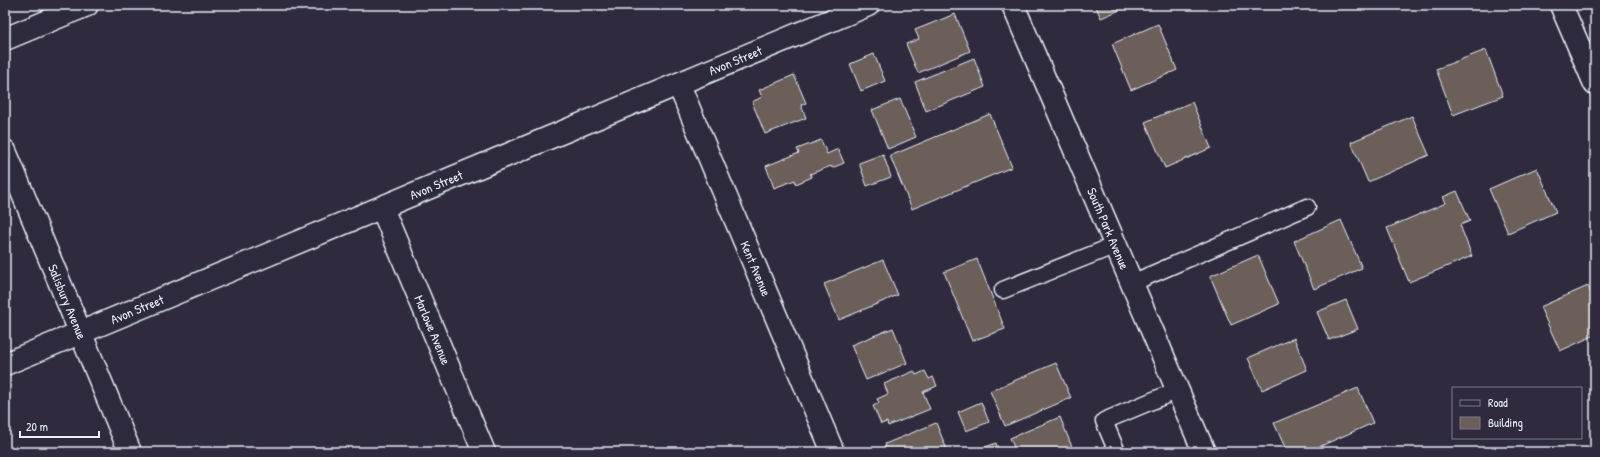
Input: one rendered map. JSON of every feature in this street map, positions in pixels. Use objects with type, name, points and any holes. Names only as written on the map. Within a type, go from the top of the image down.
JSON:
[{"type":"street","points":[[5,39],[87,5]]},
{"type":"street","name":"Avon Street","points":[[5,364],[679,85],[868,5]]},
{"type":"street","name":"South Park Avenue","points":[[1014,5],[1204,452]]},
{"type":"street","points":[[1561,5],[1595,84]]},
{"type":"street","name":"Kent Avenue","points":[[679,85],[833,452]]},
{"type":"street","name":"Salisbury Avenue","points":[[5,151],[130,452]]},
{"type":"street","name":"Marlowe Avenue","points":[[382,208],[484,452]]},
{"type":"lane","points":[[1132,283],[1307,207]]},
{"type":"lane","points":[[1003,290],[1116,245]]},
{"type":"lane","points":[[1117,452],[1104,421],[1178,390]]},
{"type":"building","points":[[1095,5],[1132,5],[1101,18]]},
{"type":"building","points":[[955,14],[970,51],[918,73],[906,44],[919,39],[915,30]]},
{"type":"building","points":[[1158,24],[1177,70],[1131,90],[1112,44]]},
{"type":"building","points":[[1486,50],[1503,96],[1453,115],[1436,69]]},
{"type":"building","points":[[874,54],[885,81],[861,91],[850,64]]},
{"type":"building","points":[[974,58],[985,87],[926,111],[915,82]]},
{"type":"building","points":[[794,75],[806,103],[801,105],[806,118],[765,134],[752,102],[762,97],[759,90]]},
{"type":"building","points":[[900,99],[916,137],[888,149],[872,110]]},
{"type":"building","points":[[1192,102],[1211,148],[1165,168],[1145,122]]},
{"type":"building","points":[[990,114],[1012,167],[912,209],[890,156]]},
{"type":"building","points":[[1412,116],[1429,155],[1368,182],[1351,142]]},
{"type":"building","points":[[821,140],[827,154],[838,149],[844,163],[810,174],[812,177],[796,184],[795,180],[774,188],[766,166],[799,153],[797,149]]},
{"type":"building","points":[[883,154],[891,177],[867,186],[859,163]]},
{"type":"building","points":[[1537,168],[1556,212],[1508,233],[1489,189]]},
{"type":"building","points":[[1457,191],[1470,221],[1460,225],[1472,256],[1409,282],[1387,228],[1446,203],[1443,197]]},
{"type":"building","points":[[1341,220],[1362,268],[1314,289],[1294,241]]},
{"type":"building","points":[[1258,255],[1279,304],[1231,325],[1210,276]]},
{"type":"building","points":[[977,259],[1005,329],[972,341],[944,272]]},
{"type":"building","points":[[883,260],[898,295],[839,320],[824,284]]},
{"type":"building","points":[[1588,286],[1595,302],[1595,335],[1560,351],[1540,307]]},
{"type":"building","points":[[1346,300],[1358,329],[1329,340],[1317,312]]},
{"type":"building","points":[[893,328],[907,363],[866,380],[851,345]]},
{"type":"building","points":[[1294,338],[1307,370],[1262,390],[1248,358]]},
{"type":"building","points":[[1056,363],[1071,398],[1005,426],[990,391]]},
{"type":"building","points":[[914,371],[916,375],[925,371],[929,379],[933,377],[937,386],[923,392],[930,409],[888,426],[887,422],[881,424],[873,406],[879,403],[877,399],[888,394],[884,384]]},
{"type":"building","points":[[1358,388],[1373,423],[1307,452],[1287,452],[1274,423]]},
{"type":"building","points":[[981,402],[989,422],[966,431],[958,412]]},
{"type":"building","points":[[1060,417],[1074,452],[1016,452],[1010,438]]},
{"type":"building","points":[[936,423],[948,452],[880,452],[879,450],[886,447],[885,444]]},
{"type":"building","points":[[996,443],[999,452],[973,452]]},
{"type":"building","points":[[1542,448],[1544,452],[1533,452]]}]
